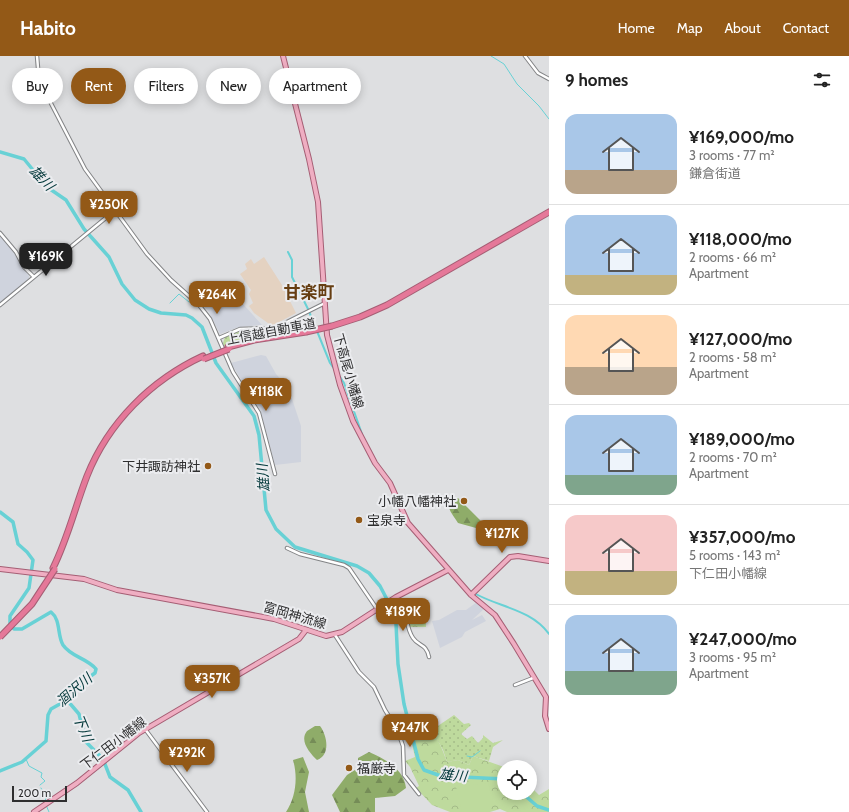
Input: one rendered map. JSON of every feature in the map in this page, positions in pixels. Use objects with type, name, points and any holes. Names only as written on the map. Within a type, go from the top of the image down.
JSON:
[{"type":"highway","name":"上信越自動車道","points":[[333,328],[388,305],[549,212]]},
{"type":"highway","name":"上信越自動車道","points":[[0,637],[26,611],[54,568],[67,536],[88,475],[110,433],[127,412],[152,387],[177,370],[203,357],[229,348],[254,340],[307,333],[333,328],[361,320],[389,307],[549,216]]},
{"type":"highway","name":"上信越自動車道","points":[[0,633],[30,602],[54,568]]},
{"type":"main road","name":"下高尾小幡線","points":[[283,56],[309,159],[318,202],[324,303],[329,344],[340,385],[357,430],[375,463],[388,478],[408,523],[448,570]]},
{"type":"main road","points":[[471,595],[510,557],[518,556],[549,561]]},
{"type":"main road","name":"富岡神流線","points":[[0,569],[84,579],[117,590],[280,620],[323,635],[335,635],[395,597],[448,570]]},
{"type":"main road","points":[[448,570],[471,595],[497,618],[546,697],[545,716],[549,730]]},
{"type":"main road","name":"下仁田小幡線","points":[[34,812],[77,783],[145,729],[299,638],[306,630]]},
{"type":"street","points":[[37,56],[41,83],[78,157],[115,211],[158,267],[198,304],[210,319],[232,372],[259,413],[275,474]]},
{"type":"street","points":[[525,56],[538,73],[549,78]]},
{"type":"street","points":[[0,306],[130,198]]},
{"type":"street","points":[[0,233],[16,252],[24,267],[34,277]]},
{"type":"street","points":[[219,338],[240,329],[275,328],[324,303]]},
{"type":"street","points":[[287,548],[300,554],[344,565],[349,568],[377,608]]},
{"type":"street","points":[[395,597],[405,609],[412,637],[426,647],[429,656]]},
{"type":"street","points":[[335,635],[359,672],[374,687],[385,710],[397,729],[403,746],[404,775],[419,794]]},
{"type":"street","points":[[515,685],[533,678]]},
{"type":"street","points":[[145,729],[207,812]]},
{"type":"shaded area","points":[[0,236],[19,258],[22,267],[29,278],[0,303]]},
{"type":"shaded area","points":[[264,257],[282,285],[296,313],[272,326],[254,313],[249,306],[253,303],[249,294],[251,290],[240,274],[247,269],[245,264],[251,259],[254,264]]},
{"type":"shaded area","points":[[194,288],[196,290],[198,288],[215,300],[219,296],[228,293],[243,304],[262,325],[239,327],[220,334],[209,312],[191,293]]},
{"type":"shaded area","points":[[261,355],[266,356],[276,374],[288,387],[301,426],[301,462],[275,465],[261,412],[231,363]]},
{"type":"shaded area","points":[[477,602],[485,608],[472,620],[482,615],[486,621],[465,632],[462,637],[440,648],[432,621],[439,620],[457,610],[466,610]]},
{"type":"green space","points":[[303,327],[304,330],[253,338],[224,346],[223,343],[225,337],[242,330],[280,332]]},
{"type":"green space","points":[[451,498],[458,498],[481,521],[494,528],[498,534],[496,540],[476,528],[458,523],[448,504]]},
{"type":"green space","points":[[401,600],[416,602],[415,611],[417,621],[426,621],[426,627],[410,627],[406,610]]},
{"type":"green space","points":[[454,715],[464,724],[469,723],[471,725],[461,734],[467,739],[472,736],[478,743],[483,738],[483,735],[493,743],[503,740],[493,747],[489,761],[473,756],[469,765],[458,760],[447,762],[443,750],[432,730]]},
{"type":"green space","points":[[427,716],[427,726],[437,738],[447,762],[458,760],[469,765],[473,756],[497,765],[497,800],[537,800],[537,793],[539,795],[549,789],[549,812],[507,812],[500,809],[490,812],[450,812],[432,805],[416,788],[419,786],[410,767],[405,761],[415,757],[406,718]]},
{"type":"green space","points":[[315,726],[320,726],[326,739],[326,749],[324,754],[317,760],[306,747],[304,739],[307,731]]},
{"type":"green space","points":[[369,752],[387,761],[398,770],[402,775],[406,788],[395,796],[375,798],[375,812],[340,812],[332,795],[347,775],[358,768],[358,758]]},
{"type":"green space","points":[[303,757],[309,772],[305,792],[309,812],[286,812],[292,800],[296,780],[293,760]]},
{"type":"green space","points":[[488,783],[493,794],[493,802],[489,809],[486,812],[462,812],[456,787]]},
{"type":"waterway","points":[[491,56],[504,64],[517,84],[539,106],[549,119]]},
{"type":"waterway","name":"雄川","points":[[0,152],[24,159],[47,187],[66,200],[84,229],[109,257],[122,284],[135,300],[149,309],[161,313],[186,315],[202,327],[216,363],[254,416],[259,435],[266,510],[276,529],[295,547],[357,566],[369,573],[380,586],[393,611],[396,624],[398,664],[404,704],[418,759],[424,770],[441,776],[497,779]]},
{"type":"waterway","points":[[288,252],[292,260],[292,277],[308,309],[330,363],[335,370]]},
{"type":"waterway","points":[[170,303],[179,294],[189,302]]},
{"type":"waterway","points":[[340,377],[344,383],[362,434]]},
{"type":"waterway","points":[[383,471],[390,480]]},
{"type":"waterway","name":"涸沢川","points":[[0,512],[13,522],[18,544],[33,560],[29,588],[10,616],[10,624],[14,629],[22,629],[51,612],[58,623],[61,641],[66,649],[88,662],[96,669],[95,673],[85,680],[67,700],[51,709],[48,715],[46,741],[22,762],[0,771]]},
{"type":"waterway","points":[[474,593],[524,614],[542,626],[549,634]]},
{"type":"waterway","name":"下川","points":[[67,700],[79,714],[86,742],[103,759],[110,777],[128,790],[141,812]]},
{"type":"waterway","points":[[467,756],[472,757],[480,751]]},
{"type":"waterway","points":[[26,759],[29,766],[42,773],[41,777],[45,781],[40,785]]},
{"type":"waterway","points":[[41,788],[46,797],[45,802]]},
{"type":"waterway","name":"雄川","points":[[530,800],[537,806],[549,810]]},
{"type":"waterway","points":[[46,805],[49,812]]},
{"type":"place","name":"下井諏訪神社","points":[[208,466]]},
{"type":"place","name":"小幡八幡神社","points":[[464,501]]},
{"type":"place","name":"宝泉寺","points":[[359,520]]},
{"type":"place","name":"福厳寺","points":[[349,768]]},
{"type":"district","name":"甘楽町","points":[[309,292]]}]
